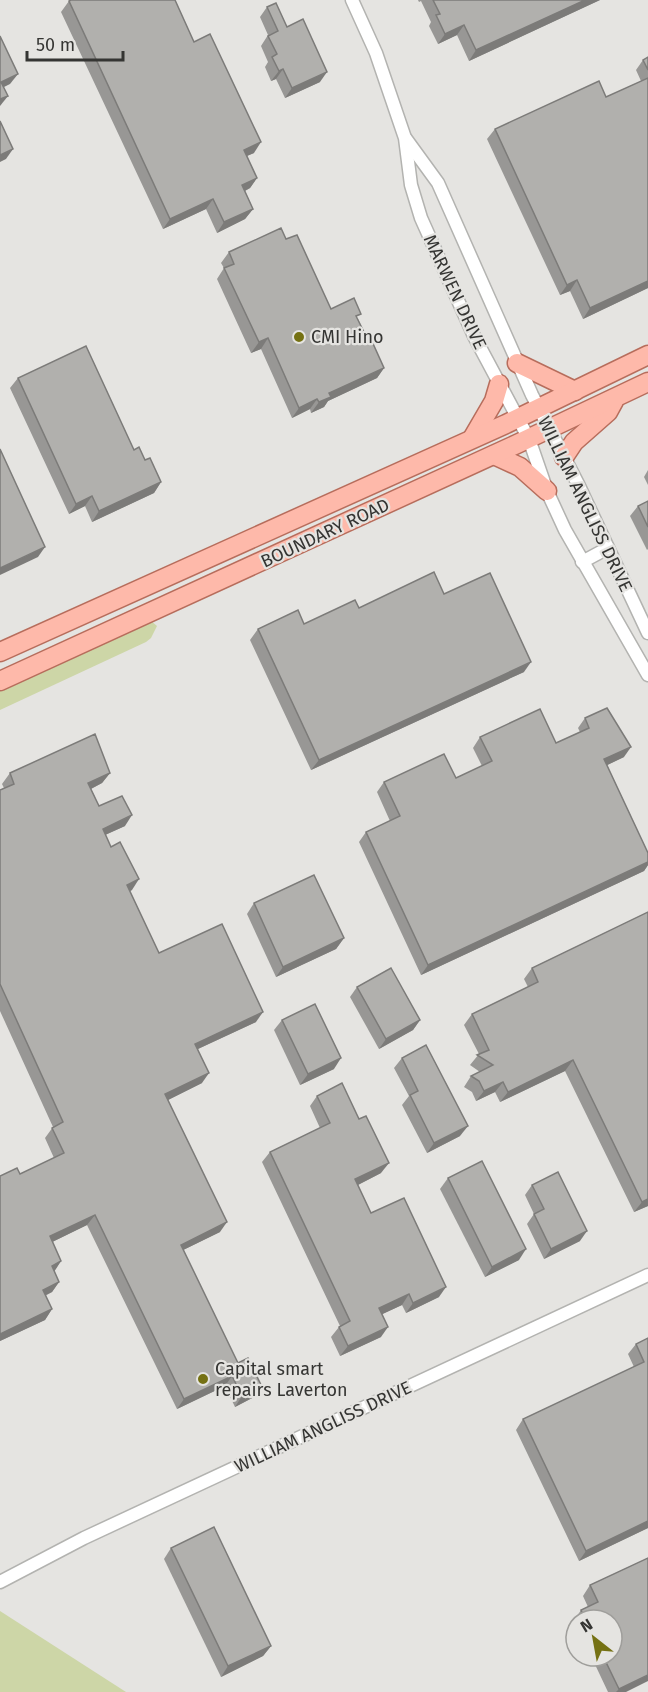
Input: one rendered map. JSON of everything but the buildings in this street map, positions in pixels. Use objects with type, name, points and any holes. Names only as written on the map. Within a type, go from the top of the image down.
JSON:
[{"type":"main road","name":"BOUNDARY ROAD","points":[[0,652],[538,409],[648,355]]},
{"type":"main road","points":[[517,363],[575,391]]},
{"type":"main road","name":"BOUNDARY ROAD","points":[[0,681],[529,439],[648,382]]},
{"type":"main road","points":[[473,437],[494,401],[499,384]]},
{"type":"main road","points":[[564,457],[579,436],[608,412],[616,397]]},
{"type":"main road","points":[[494,455],[520,467],[547,490]]},
{"type":"main road","points":[[147,586],[162,608]]},
{"type":"street","name":"MARWEN DRIVE","points":[[352,0],[376,53],[405,138],[411,185],[421,218],[474,336],[529,439]]},
{"type":"street","name":"MARWEN DRIVE","points":[[405,138],[438,183],[538,409]]},
{"type":"street","name":"WILLIAM ANGLISS DRIVE","points":[[538,409],[564,457],[648,633]]},
{"type":"street","name":"WILLIAM ANGLISS DRIVE","points":[[529,439],[547,490],[582,562],[648,675]]},
{"type":"street","points":[[582,562],[608,548]]},
{"type":"street","name":"WILLIAM ANGLISS DRIVE","points":[[0,1582],[84,1538],[648,1275]]},
{"type":"green space","points":[[150,620],[157,626],[151,638],[146,642],[0,710],[0,688]]},
{"type":"green space","points":[[0,1611],[126,1692],[0,1692]]},
{"type":"place","name":"CMI Hino","points":[[299,337]]},
{"type":"place","name":"Capital smart repairs Laverton","points":[[203,1379]]}]
